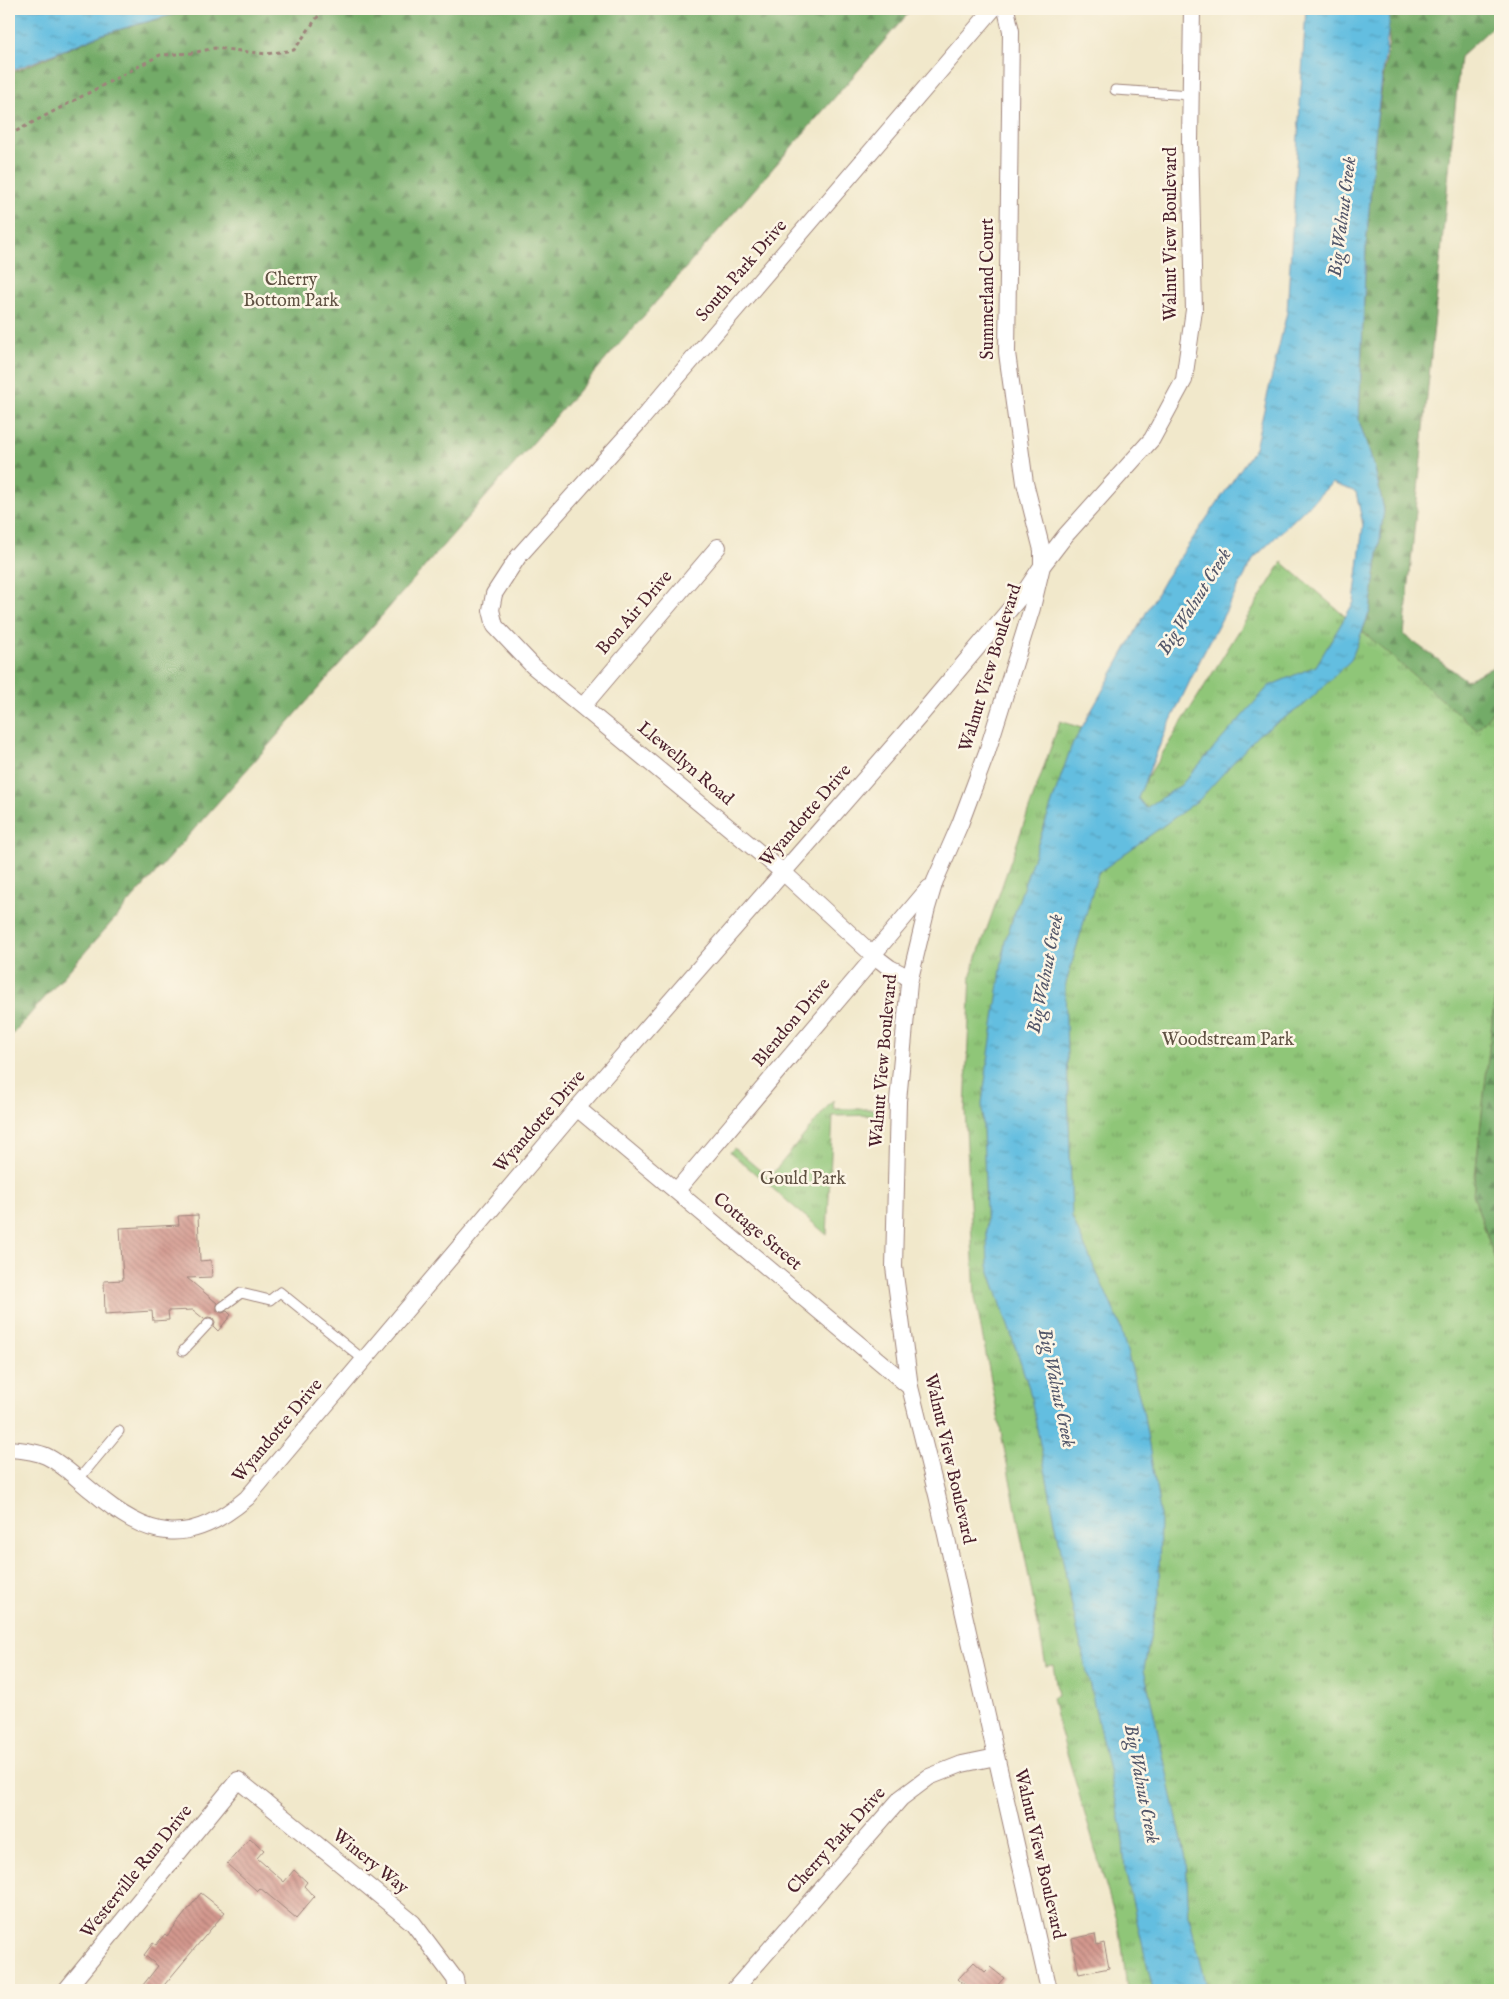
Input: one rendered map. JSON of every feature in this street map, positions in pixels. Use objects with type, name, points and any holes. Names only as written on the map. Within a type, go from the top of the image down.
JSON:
[{"type":"street","name":"South Park Drive","points":[[518,557],[639,422],[993,9]]},
{"type":"street","name":"Summerland Court","points":[[1006,9],[1011,32],[1006,353],[1025,483],[1042,550],[1042,566]]},
{"type":"street","name":"Walnut View Boulevard","points":[[1049,1990],[937,1495],[910,1387],[894,1267],[898,1101],[910,978],[936,880],[960,824],[987,752],[1032,608],[1042,566],[1065,536],[1152,439],[1184,380],[1194,310],[1191,95],[1192,9]]},
{"type":"street","name":"Bon Air Drive","points":[[583,706],[718,547]]},
{"type":"street","name":"Llewellyn Road","points":[[518,557],[494,594],[492,610],[495,626],[533,666],[784,873],[873,956],[890,968],[910,978]]},
{"type":"street","name":"Wyandotte Drive","points":[[9,1449],[46,1456],[111,1508],[131,1520],[158,1531],[194,1530],[228,1514],[247,1498],[577,1108],[784,873],[950,680],[1026,590],[1042,566]]},
{"type":"street","name":"Blendon Drive","points":[[676,1190],[936,880]]},
{"type":"street","name":"Cottage Street","points":[[577,1108],[910,1387]]},
{"type":"street","name":"Cherry Park Drive","points":[[734,1990],[900,1798],[929,1777],[962,1764],[996,1757]]},
{"type":"street","name":"Westerville Run Drive","points":[[66,1990],[238,1780]]},
{"type":"street","name":"Winery Way","points":[[238,1780],[413,1923],[455,1980],[458,1990]]},
{"type":"lane","points":[[1114,90],[1191,95]]},
{"type":"lane","points":[[222,1307],[240,1293],[270,1300],[280,1292],[364,1360]]},
{"type":"lane","points":[[183,1352],[209,1323]]},
{"type":"lane","points":[[78,1480],[119,1431]]},
{"type":"path","points":[[9,135],[160,55],[192,53],[215,48],[266,54],[294,50],[319,15],[326,9]]},
{"type":"green space","name":"Cherry Bottom Park","points":[[193,9],[912,9],[282,730],[9,1038],[9,74],[103,34]]},
{"type":"green space","points":[[1388,9],[1500,9],[1500,20],[1460,57],[1404,635],[1466,680],[1500,664],[1500,703],[1477,731],[1362,632],[1370,611],[1384,510],[1375,469],[1359,421],[1366,247],[1376,126],[1389,41]]},
{"type":"green space","name":"Woodstream Park","points":[[1282,562],[1477,730],[1500,703],[1500,949],[1473,1194],[1500,1275],[1500,1990],[1127,1990],[1121,1937],[1052,1698],[1058,1696],[1053,1665],[1046,1666],[975,1297],[965,1109],[971,974],[1060,721],[1139,747],[1137,794]]},
{"type":"green space","points":[[1500,949],[1500,1275],[1473,1194]]},
{"type":"green space","name":"Gould Park","points":[[833,1100],[834,1109],[881,1109],[880,1115],[833,1116],[827,1235],[730,1152],[734,1148],[769,1178]]},
{"type":"water","points":[[9,9],[193,9],[103,34],[9,72]]},
{"type":"water","name":"Big Walnut Creek","points":[[1306,9],[1391,9],[1376,126],[1366,247],[1359,421],[1375,469],[1384,510],[1370,611],[1351,660],[1304,705],[1258,735],[1200,799],[1098,873],[1065,987],[1072,1218],[1119,1322],[1143,1410],[1160,1511],[1159,1594],[1144,1669],[1186,1859],[1189,1917],[1208,1990],[1153,1990],[1125,1870],[1122,1828],[1071,1602],[1029,1388],[988,1266],[982,1103],[1005,941],[1071,747],[1165,579],[1255,448],[1287,312]],"holes":[[[1332,483],[1356,492],[1363,525],[1354,602],[1316,666],[1269,686],[1181,785],[1146,808],[1138,798],[1164,735],[1202,656],[1254,558]]]},
{"type":"building","points":[[198,1215],[200,1261],[211,1260],[212,1277],[187,1278],[217,1303],[217,1311],[222,1313],[227,1311],[231,1315],[218,1331],[214,1327],[215,1322],[213,1318],[208,1317],[204,1319],[193,1310],[168,1311],[169,1320],[153,1321],[152,1311],[105,1314],[104,1281],[123,1280],[120,1228],[179,1225],[178,1216]]},
{"type":"building","points":[[250,1838],[264,1850],[257,1858],[284,1882],[294,1870],[307,1882],[304,1886],[314,1897],[296,1918],[260,1888],[257,1891],[227,1864]]},
{"type":"building","points":[[201,1893],[225,1912],[160,1990],[139,1990],[158,1966],[144,1955],[153,1943],[156,1945],[165,1934],[167,1936]]},
{"type":"building","points":[[1095,1934],[1097,1945],[1104,1943],[1109,1968],[1079,1974],[1072,1939]]},
{"type":"building","points":[[974,1962],[985,1972],[990,1967],[1004,1978],[993,1990],[970,1990],[958,1979]]}]
